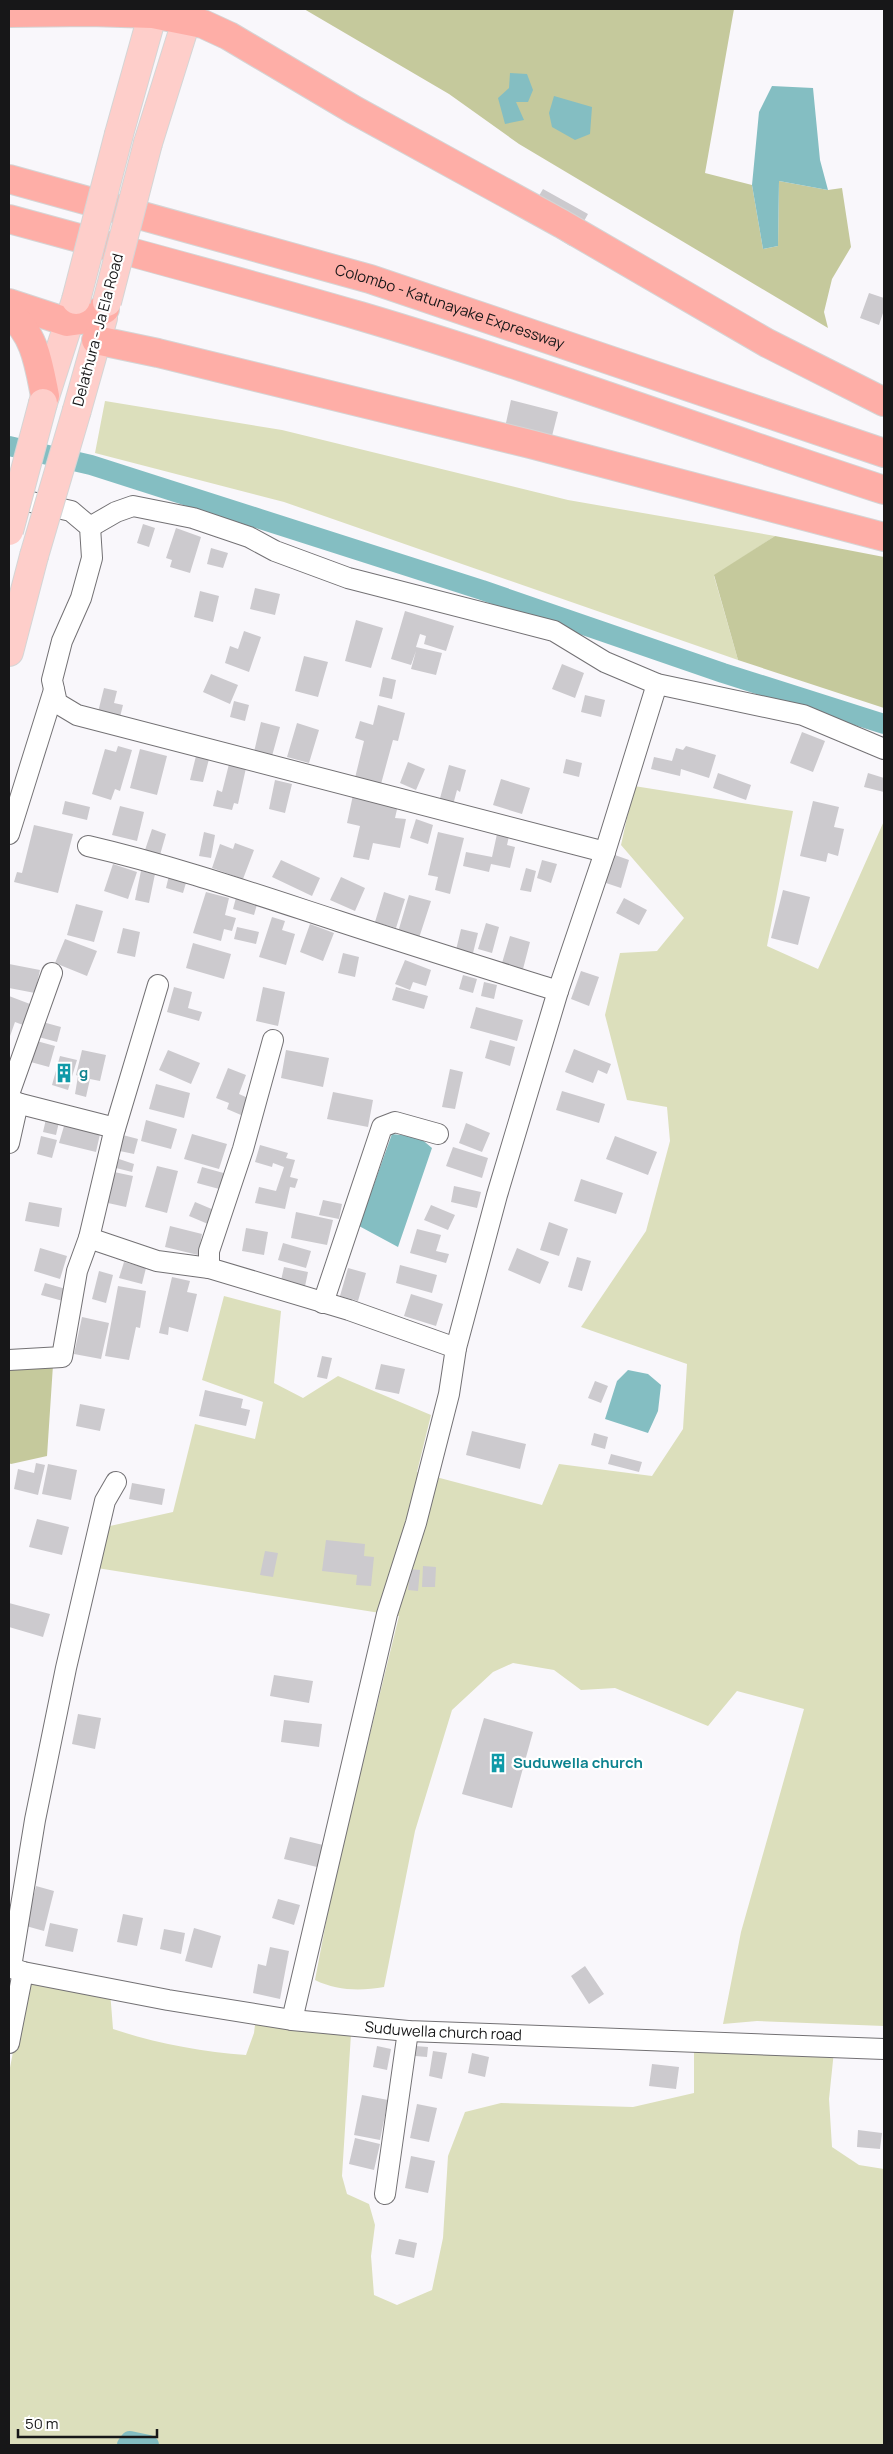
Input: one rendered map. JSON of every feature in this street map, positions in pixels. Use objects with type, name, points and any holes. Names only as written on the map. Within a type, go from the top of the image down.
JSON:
[{"type":"highway","points":[[9,13],[93,10],[154,11],[189,14],[354,110],[562,224],[767,343],[884,402]]},
{"type":"highway","name":"Colombo - Katunayake Expressway","points":[[9,179],[370,279],[884,453]]},
{"type":"highway","points":[[9,219],[360,316],[560,380],[740,444],[884,490]]},
{"type":"highway","points":[[9,303],[72,311],[81,320],[106,306]]},
{"type":"highway","points":[[9,314],[23,328],[31,341],[44,400]]},
{"type":"highway","points":[[96,340],[158,352],[521,442],[884,537]]},
{"type":"main road","name":"Delathura - Ja Ela Road","points":[[9,531],[44,400],[72,311],[154,11]]},
{"type":"main road","name":"Delathura - Ja Ela Road","points":[[9,652],[34,556],[106,306],[148,143],[189,14]]},
{"type":"street","points":[[9,497],[71,511],[90,527],[92,558],[80,598],[62,641],[52,680],[57,702],[77,715],[605,852]]},
{"type":"street","points":[[90,527],[133,506],[193,518],[249,538],[274,551],[348,578],[554,631],[605,662],[657,684],[803,715],[884,749]]},
{"type":"street","points":[[292,2020],[387,1614],[416,1523],[449,1394],[456,1348],[497,1195],[558,991],[605,852],[657,684]]},
{"type":"street","points":[[9,834],[54,690]]},
{"type":"street","points":[[88,846],[147,860],[248,890],[338,921],[558,991]]},
{"type":"street","points":[[9,1143],[12,1099],[52,973]]},
{"type":"street","points":[[9,1360],[62,1357],[77,1271],[89,1238],[115,1128],[158,985]]},
{"type":"street","points":[[209,1268],[209,1251],[243,1149],[273,1040]]},
{"type":"street","points":[[12,1099],[115,1128]]},
{"type":"street","points":[[323,1303],[382,1127],[395,1122],[438,1134]]},
{"type":"street","points":[[89,1238],[157,1261],[209,1268],[323,1303],[456,1348]]},
{"type":"street","points":[[9,2043],[14,1969],[35,1820],[66,1668],[105,1501],[116,1482]]},
{"type":"street","name":"Suduwella church road","points":[[14,1969],[168,2000],[292,2020],[408,2031],[884,2049]]},
{"type":"street","points":[[386,2194],[408,2031]]},
{"type":"green space","points":[[304,9],[734,9],[705,173],[752,185],[763,249],[778,246],[779,181],[828,190],[842,188],[851,247],[832,279],[824,312],[828,328],[519,144],[449,94]]},
{"type":"green space","points":[[105,401],[282,430],[568,500],[775,536],[714,576],[738,660],[284,502],[95,453]]},
{"type":"green space","points":[[775,536],[884,557],[884,708],[738,660],[714,575]]},
{"type":"green space","points":[[634,786],[793,811],[767,946],[818,969],[884,821],[884,2026],[757,2021],[723,2024],[741,1932],[804,1709],[737,1691],[708,1726],[615,1688],[581,1690],[554,1670],[513,1663],[493,1672],[452,1710],[415,1831],[384,1987],[349,1989],[323,1984],[315,1980],[334,1880],[399,1616],[97,1568],[110,1526],[173,1512],[195,1424],[255,1439],[263,1402],[202,1380],[224,1296],[281,1311],[274,1383],[303,1398],[338,1376],[431,1415],[417,1472],[542,1505],[559,1464],[652,1476],[683,1429],[687,1364],[581,1327],[646,1231],[670,1141],[667,1107],[627,1100],[605,1015],[620,953],[657,951],[684,918],[621,845]]},
{"type":"green space","points":[[9,1356],[53,1365],[47,1456],[11,1464],[9,1463]]},
{"type":"green space","points":[[31,1977],[110,1991],[113,2029],[162,2043],[213,2052],[246,2055],[254,2033],[257,2008],[352,2018],[342,2176],[347,2194],[369,2204],[375,2225],[371,2256],[374,2295],[397,2305],[432,2290],[443,2238],[448,2156],[465,2112],[501,2103],[633,2107],[694,2093],[694,2046],[834,2051],[829,2099],[832,2147],[859,2165],[884,2169],[884,2445],[9,2445],[9,2073],[24,1994]]},
{"type":"water","points":[[510,73],[527,74],[533,90],[528,102],[516,102],[524,120],[505,124],[498,98],[509,88]]},
{"type":"water","points":[[772,86],[813,88],[820,160],[828,190],[779,181],[778,246],[763,249],[752,185],[759,112]]},
{"type":"water","points":[[554,96],[592,107],[590,134],[575,140],[552,127],[549,113]]},
{"type":"water","points":[[392,1134],[419,1137],[432,1148],[398,1247],[359,1226]]},
{"type":"water","points":[[628,1370],[648,1374],[661,1385],[658,1411],[648,1433],[605,1419],[617,1381]]},
{"type":"building","points":[[543,189],[588,214],[570,246],[526,218]]},
{"type":"building","points":[[869,293],[884,298],[884,310],[879,325],[860,318]]},
{"type":"building","points":[[511,400],[558,412],[550,444],[504,432]]},
{"type":"building","points":[[143,524],[155,528],[149,547],[137,543]]},
{"type":"building","points":[[176,528],[201,537],[190,573],[170,567],[172,560],[166,558]]},
{"type":"building","points":[[211,548],[228,553],[223,568],[207,564]]},
{"type":"building","points":[[255,588],[280,594],[275,615],[250,609]]},
{"type":"building","points":[[200,591],[219,596],[213,622],[194,617]]},
{"type":"building","points":[[405,611],[454,626],[446,651],[424,644],[426,636],[420,634],[416,647],[442,653],[436,675],[411,669],[416,651],[411,665],[391,659]]},
{"type":"building","points":[[356,620],[383,628],[371,668],[345,661]]},
{"type":"building","points":[[244,631],[261,637],[249,672],[225,663],[230,646],[238,649]]},
{"type":"building","points":[[304,656],[328,662],[318,697],[295,691]]},
{"type":"building","points":[[562,664],[584,673],[575,698],[552,689]]},
{"type":"building","points":[[211,674],[238,685],[230,704],[203,692]]},
{"type":"building","points":[[383,677],[396,680],[392,699],[379,696]]},
{"type":"building","points":[[104,688],[117,691],[114,703],[123,705],[119,721],[97,716]]},
{"type":"building","points":[[585,695],[605,700],[601,717],[581,712]]},
{"type":"building","points":[[234,701],[249,705],[245,721],[230,717]]},
{"type":"building","points":[[378,705],[405,713],[398,741],[393,740],[381,784],[355,778],[364,741],[355,738],[360,721],[373,725]]},
{"type":"building","points":[[261,722],[280,727],[272,756],[254,752]]},
{"type":"building","points":[[297,723],[319,730],[309,763],[287,757]]},
{"type":"building","points":[[802,732],[825,741],[813,772],[790,763]]},
{"type":"building","points":[[118,746],[132,750],[120,791],[115,789],[111,800],[92,794],[105,749],[116,752]]},
{"type":"building","points":[[686,746],[716,755],[709,778],[681,769],[680,776],[651,769],[654,757],[672,761],[676,748],[683,750]]},
{"type":"building","points":[[140,749],[167,756],[157,795],[130,788]]},
{"type":"building","points":[[196,756],[209,759],[203,782],[190,780]]},
{"type":"building","points":[[566,759],[582,763],[579,777],[563,773]]},
{"type":"building","points":[[408,762],[425,769],[416,790],[400,783]]},
{"type":"building","points":[[229,764],[246,768],[238,804],[234,803],[232,810],[213,806],[217,790],[222,792]]},
{"type":"building","points":[[449,765],[466,770],[460,792],[457,790],[453,805],[439,802]]},
{"type":"building","points":[[718,773],[751,785],[746,800],[713,788]]},
{"type":"building","points":[[868,773],[884,778],[884,792],[864,787]]},
{"type":"building","points":[[501,779],[530,788],[522,814],[493,805]]},
{"type":"building","points":[[275,780],[292,784],[285,813],[269,809]]},
{"type":"building","points":[[353,795],[398,805],[395,818],[406,819],[400,848],[373,843],[369,860],[353,857],[360,826],[347,823]]},
{"type":"building","points":[[65,801],[90,807],[87,820],[62,814]]},
{"type":"building","points":[[813,801],[839,807],[834,827],[844,829],[838,856],[828,853],[826,862],[800,856]]},
{"type":"building","points":[[120,806],[144,812],[137,841],[112,835]]},
{"type":"building","points":[[416,819],[433,825],[428,844],[410,838]]},
{"type":"building","points":[[34,825],[73,834],[58,893],[14,882],[17,872],[22,873]]},
{"type":"building","points":[[152,829],[166,834],[160,855],[145,850]]},
{"type":"building","points":[[204,832],[215,835],[211,858],[199,856]]},
{"type":"building","points":[[438,832],[464,838],[450,894],[435,890],[438,877],[428,875]]},
{"type":"building","points":[[497,834],[509,836],[507,845],[515,847],[510,868],[491,864],[489,872],[463,866],[466,852],[492,857]]},
{"type":"building","points":[[235,843],[254,850],[243,879],[212,868],[220,844],[233,849]]},
{"type":"building","points":[[612,854],[629,860],[621,888],[603,882]]},
{"type":"building","points":[[281,860],[320,878],[312,896],[272,877]]},
{"type":"building","points":[[542,860],[557,864],[551,883],[537,878]]},
{"type":"building","points":[[113,864],[137,872],[128,899],[104,891]]},
{"type":"building","points":[[526,868],[536,871],[531,892],[520,890]]},
{"type":"building","points":[[141,871],[155,874],[149,903],[135,900]]},
{"type":"building","points":[[170,871],[188,876],[183,893],[166,888]]},
{"type":"building","points":[[341,877],[365,888],[355,911],[330,900]]},
{"type":"building","points":[[783,890],[810,897],[798,945],[771,938]]},
{"type":"building","points":[[206,892],[229,898],[225,915],[236,918],[232,931],[224,929],[221,941],[193,933]]},
{"type":"building","points":[[384,892],[405,899],[396,928],[375,922]]},
{"type":"building","points":[[237,894],[258,901],[254,915],[233,909]]},
{"type":"building","points":[[409,895],[431,901],[419,938],[398,932]]},
{"type":"building","points":[[624,898],[647,910],[639,925],[616,913]]},
{"type":"building","points":[[76,904],[103,911],[94,942],[67,935]]},
{"type":"building","points":[[272,917],[285,921],[282,930],[295,934],[286,965],[259,957]]},
{"type":"building","points":[[486,923],[499,927],[492,953],[478,949]]},
{"type":"building","points":[[310,924],[334,933],[323,961],[300,952]]},
{"type":"building","points":[[237,927],[259,932],[256,944],[234,939]]},
{"type":"building","points":[[123,928],[140,932],[135,957],[117,953]]},
{"type":"building","points":[[461,929],[478,933],[473,953],[456,950]]},
{"type":"building","points":[[510,936],[530,942],[523,969],[502,963]]},
{"type":"building","points":[[65,939],[97,951],[87,976],[55,963]]},
{"type":"building","points":[[193,943],[231,954],[224,979],[186,968]]},
{"type":"building","points":[[343,953],[359,957],[355,977],[338,973]]},
{"type":"building","points":[[405,960],[431,970],[426,986],[413,982],[410,990],[395,984]]},
{"type":"building","points":[[9,964],[40,970],[35,993],[9,988]]},
{"type":"building","points":[[581,971],[599,977],[589,1006],[571,999]]},
{"type":"building","points":[[463,975],[477,979],[473,993],[459,989]]},
{"type":"building","points":[[484,982],[497,985],[494,999],[481,996]]},
{"type":"building","points":[[174,987],[192,992],[188,1008],[202,1012],[199,1021],[167,1012]]},
{"type":"building","points":[[263,987],[285,992],[278,1026],[256,1021]]},
{"type":"building","points":[[396,987],[428,996],[424,1009],[392,1000]]},
{"type":"building","points":[[9,996],[30,1004],[23,1025],[15,1022],[9,1039]]},
{"type":"building","points":[[476,1007],[523,1020],[517,1041],[470,1028]]},
{"type":"building","points":[[39,1021],[61,1027],[57,1042],[35,1036]]},
{"type":"building","points":[[33,1040],[55,1046],[49,1067],[27,1061]]},
{"type":"building","points":[[490,1040],[515,1047],[510,1066],[485,1058]]},
{"type":"building","points":[[574,1049],[611,1064],[607,1074],[598,1070],[593,1083],[565,1072]]},
{"type":"building","points":[[82,1050],[106,1055],[100,1081],[90,1079],[86,1097],[75,1094],[78,1076],[76,1075]]},
{"type":"building","points":[[168,1050],[200,1063],[191,1084],[159,1070]]},
{"type":"building","points":[[286,1050],[329,1058],[323,1087],[281,1078]]},
{"type":"building","name":"g","points":[[60,1056],[77,1060],[68,1090],[52,1085]]},
{"type":"building","points":[[228,1068],[246,1075],[239,1094],[248,1098],[241,1115],[227,1109],[229,1103],[216,1098]]},
{"type":"building","points":[[450,1069],[463,1072],[455,1109],[442,1107]]},
{"type":"building","points":[[156,1084],[190,1093],[184,1118],[149,1109]]},
{"type":"building","points":[[562,1091],[605,1104],[599,1123],[556,1110]]},
{"type":"building","points":[[333,1092],[373,1100],[368,1127],[327,1119]]},
{"type":"building","points":[[46,1119],[59,1122],[56,1135],[43,1132]]},
{"type":"building","points":[[146,1120],[177,1129],[171,1149],[141,1141]]},
{"type":"building","points":[[466,1123],[490,1133],[482,1152],[459,1143]]},
{"type":"building","points":[[64,1126],[100,1134],[96,1152],[59,1143]]},
{"type":"building","points":[[119,1134],[138,1139],[134,1154],[115,1150]]},
{"type":"building","points":[[192,1134],[227,1144],[219,1169],[184,1159]]},
{"type":"building","points":[[41,1136],[57,1140],[52,1158],[37,1154]]},
{"type":"building","points":[[615,1136],[657,1152],[648,1175],[606,1159]]},
{"type":"building","points":[[260,1145],[288,1153],[286,1158],[295,1160],[290,1177],[298,1179],[295,1188],[290,1187],[285,1209],[255,1203],[259,1187],[276,1191],[284,1167],[273,1163],[272,1167],[255,1162]]},
{"type":"building","points":[[453,1147],[488,1158],[482,1178],[446,1166]]},
{"type":"building","points":[[119,1159],[134,1164],[132,1172],[116,1168]]},
{"type":"building","points":[[157,1166],[178,1171],[167,1213],[145,1207]]},
{"type":"building","points":[[202,1167],[227,1174],[223,1190],[197,1183]]},
{"type":"building","points":[[114,1172],[133,1176],[126,1207],[108,1203]]},
{"type":"building","points":[[581,1179],[623,1193],[616,1214],[574,1201]]},
{"type":"building","points":[[454,1186],[481,1192],[477,1208],[451,1202]]},
{"type":"building","points":[[323,1200],[342,1204],[339,1219],[319,1215]]},
{"type":"building","points":[[29,1202],[62,1208],[59,1227],[25,1221]]},
{"type":"building","points":[[195,1202],[214,1210],[208,1224],[189,1216]]},
{"type":"building","points":[[431,1205],[455,1215],[448,1230],[424,1220]]},
{"type":"building","points":[[296,1212],[333,1220],[327,1245],[291,1238]]},
{"type":"building","points":[[549,1222],[568,1229],[559,1256],[540,1250]]},
{"type":"building","points":[[170,1226],[202,1234],[198,1255],[165,1247]]},
{"type":"building","points":[[246,1228],[268,1232],[264,1255],[242,1251]]},
{"type":"building","points":[[417,1229],[441,1235],[436,1251],[449,1254],[446,1263],[410,1253]]},
{"type":"building","points":[[283,1243],[311,1251],[306,1268],[278,1260]]},
{"type":"building","points":[[40,1248],[67,1256],[60,1279],[34,1271]]},
{"type":"building","points":[[517,1248],[549,1262],[540,1284],[508,1270]]},
{"type":"building","points":[[577,1257],[591,1261],[582,1291],[568,1287]]},
{"type":"building","points":[[124,1262],[146,1268],[142,1284],[119,1278]]},
{"type":"building","points":[[400,1265],[437,1275],[432,1293],[396,1283]]},
{"type":"building","points":[[284,1267],[308,1272],[304,1291],[280,1285]]},
{"type":"building","points":[[348,1268],[366,1273],[358,1301],[340,1296]]},
{"type":"building","points":[[99,1271],[113,1275],[106,1303],[92,1299]]},
{"type":"building","points":[[172,1277],[190,1281],[187,1292],[197,1294],[188,1332],[169,1327],[168,1335],[159,1333]]},
{"type":"building","points":[[45,1283],[66,1289],[63,1301],[41,1295]]},
{"type":"building","points":[[118,1286],[146,1291],[140,1328],[136,1327],[129,1360],[105,1356]]},
{"type":"building","points":[[411,1294],[443,1304],[436,1326],[404,1316]]},
{"type":"building","points":[[82,1317],[109,1323],[101,1359],[74,1354]]},
{"type":"building","points":[[322,1356],[332,1358],[327,1379],[317,1377]]},
{"type":"building","points":[[381,1364],[405,1369],[399,1394],[375,1389]]},
{"type":"building","points":[[595,1381],[608,1386],[601,1403],[588,1398]]},
{"type":"building","points":[[205,1390],[243,1399],[241,1408],[250,1410],[246,1426],[199,1416]]},
{"type":"building","points":[[80,1404],[105,1409],[100,1431],[76,1426]]},
{"type":"building","points":[[472,1431],[526,1444],[520,1469],[466,1455]]},
{"type":"building","points":[[594,1433],[608,1437],[605,1449],[591,1445]]},
{"type":"building","points":[[611,1454],[642,1462],[639,1472],[608,1464]]},
{"type":"building","points":[[36,1463],[45,1465],[38,1495],[14,1489],[18,1469],[34,1473]]},
{"type":"building","points":[[48,1464],[77,1470],[71,1500],[42,1494]]},
{"type":"building","points":[[132,1483],[165,1489],[162,1505],[129,1499]]},
{"type":"building","points":[[37,1519],[69,1527],[62,1555],[29,1547]]},
{"type":"building","points":[[326,1540],[365,1544],[364,1556],[374,1557],[371,1586],[356,1585],[357,1575],[322,1571]]},
{"type":"building","points":[[265,1551],[278,1553],[273,1577],[260,1575]]},
{"type":"building","points":[[423,1566],[436,1567],[435,1587],[422,1587]]},
{"type":"building","points":[[410,1569],[420,1570],[418,1591],[408,1590]]},
{"type":"building","points":[[9,1603],[50,1614],[43,1637],[9,1627]]},
{"type":"building","points":[[274,1675],[313,1681],[309,1703],[270,1696]]},
{"type":"building","points":[[78,1714],[101,1718],[95,1749],[72,1744]]},
{"type":"building","name":"Suduwella church","points":[[484,1718],[533,1732],[512,1808],[462,1794]]},
{"type":"building","points":[[284,1720],[322,1724],[319,1747],[281,1742]]},
{"type":"building","points":[[290,1837],[323,1845],[317,1867],[284,1859]]},
{"type":"building","points":[[36,1886],[54,1891],[44,1931],[26,1926]]},
{"type":"building","points":[[278,1899],[300,1905],[294,1925],[272,1918]]},
{"type":"building","points":[[123,1914],[143,1918],[137,1946],[117,1942]]},
{"type":"building","points":[[50,1923],[78,1929],[73,1952],[45,1946]]},
{"type":"building","points":[[194,1928],[221,1936],[212,1968],[185,1961]]},
{"type":"building","points":[[164,1929],[185,1933],[181,1954],[160,1949]]},
{"type":"building","points":[[270,1947],[289,1951],[280,1999],[253,1993],[258,1964],[266,1966]]},
{"type":"building","points":[[585,1966],[604,1994],[589,2004],[571,1976]]},
{"type":"building","points":[[377,2046],[391,2049],[387,2070],[373,2067]]},
{"type":"building","points":[[415,2046],[428,2047],[427,2057],[415,2056]]},
{"type":"building","points":[[433,2051],[447,2053],[442,2079],[429,2076]]},
{"type":"building","points":[[472,2053],[489,2057],[485,2077],[468,2073]]},
{"type":"building","points":[[652,2064],[679,2067],[676,2089],[649,2086]]},
{"type":"building","points":[[362,2095],[388,2100],[380,2140],[354,2135]]},
{"type":"building","points":[[417,2104],[437,2108],[429,2142],[410,2138]]},
{"type":"building","points":[[858,2130],[882,2133],[880,2149],[857,2147]]},
{"type":"building","points":[[355,2138],[380,2144],[374,2170],[349,2164]]},
{"type":"building","points":[[411,2156],[435,2161],[428,2193],[405,2188]]},
{"type":"building","points":[[399,2239],[417,2243],[414,2258],[395,2254]]},
{"type":"waterway","points":[[9,446],[91,465],[482,590],[723,673],[884,724]]},
{"type":"waterway","points":[[127,2445],[130,2441],[149,2445]]},
{"type":"place","name":"g","points":[[64,1073]]},
{"type":"place","name":"Suduwella church","points":[[498,1763]]}]
